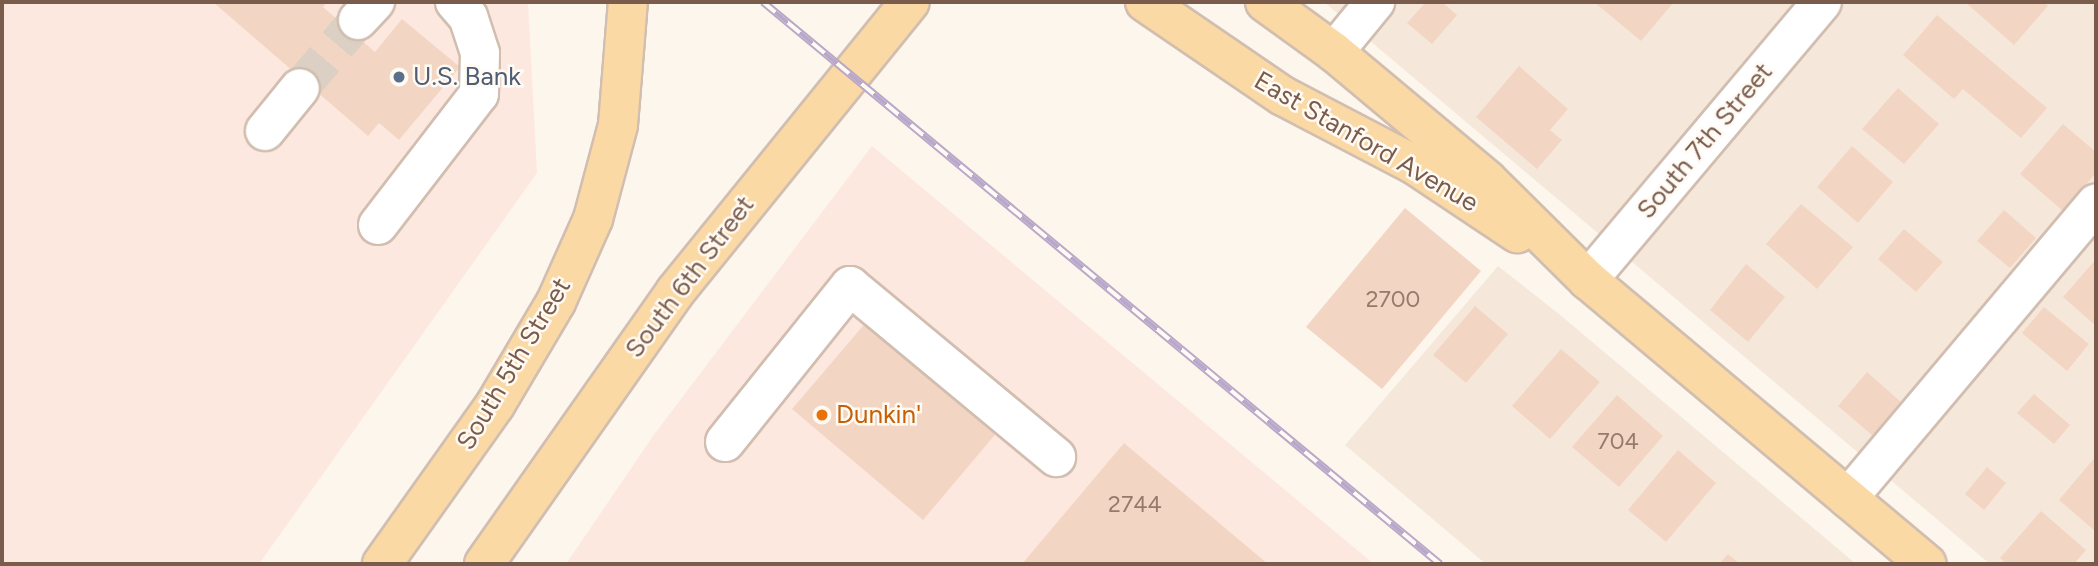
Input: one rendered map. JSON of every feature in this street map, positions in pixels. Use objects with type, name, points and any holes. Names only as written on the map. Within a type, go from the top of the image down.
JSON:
[{"type":"main road","name":"South 5th Street","points":[[389,556],[495,405],[556,302],[593,219],[618,125],[628,2]]},
{"type":"main road","name":"South 6th Street","points":[[484,564],[675,292],[910,2]]},
{"type":"main road","name":"East Stanford Avenue","points":[[1144,2],[1252,77],[1415,165],[1588,280]]},
{"type":"main road","name":"East Stanford Avenue","points":[[1265,2],[1334,52],[1487,180],[1588,280],[1927,564]]},
{"type":"street","points":[[378,225],[479,94],[480,53],[468,17],[455,2]]},
{"type":"street","points":[[1334,52],[1375,2]]},
{"type":"street","name":"South 7th Street","points":[[1588,280],[1822,2]]},
{"type":"street","points":[[265,131],[300,88]]},
{"type":"street","points":[[1848,498],[2096,204]]},
{"type":"street","points":[[725,442],[850,286],[1056,457]]},
{"type":"shaded area","points":[[2,2],[528,2],[537,173],[259,564],[2,564]]},
{"type":"shaded area","points":[[1324,2],[2096,2],[2096,564],[1990,564]]},
{"type":"shaded area","points":[[872,146],[1374,564],[566,564],[653,436]]},
{"type":"shaded area","points":[[1498,266],[1559,314],[1856,564],[1486,564],[1345,445]]},
{"type":"building","points":[[213,2],[327,2],[323,7],[375,52],[402,19],[460,67],[399,140],[379,123],[368,136]]},
{"type":"building","points":[[1426,2],[1442,2],[1457,15],[1432,44],[1407,23]]},
{"type":"building","points":[[1594,2],[1674,2],[1641,41]]},
{"type":"building","points":[[1965,2],[2044,2],[2048,6],[2014,45]]},
{"type":"building","points":[[1937,15],[2047,108],[2021,138],[1963,89],[1954,99],[1903,55]]},
{"type":"building","points":[[1519,66],[1568,109],[1550,130],[1562,140],[1537,169],[1476,117]]},
{"type":"building","points":[[1898,88],[1939,124],[1904,164],[1862,129]]},
{"type":"building","points":[[2063,124],[2096,152],[2096,173],[2063,211],[2020,174]]},
{"type":"building","points":[[1852,146],[1893,182],[1858,223],[1817,187]]},
{"type":"building","points":[[1801,204],[1853,247],[1817,289],[1766,244]]},
{"type":"building","points":[[1405,208],[1481,271],[1382,389],[1306,327]]},
{"type":"building","points":[[2004,210],[2036,238],[2010,268],[1977,241]]},
{"type":"building","points":[[1904,229],[1943,262],[1916,292],[1878,259]]},
{"type":"building","points":[[2096,259],[2096,326],[2063,297]]},
{"type":"building","points":[[1746,264],[1785,297],[1748,342],[1710,310]]},
{"type":"building","points":[[1475,306],[1508,334],[1466,383],[1433,355]]},
{"type":"building","points":[[2044,307],[2089,344],[2067,371],[2022,333]]},
{"type":"building","points":[[868,320],[999,430],[923,520],[792,409]]},
{"type":"building","points":[[1561,349],[1600,382],[1550,439],[1512,406]]},
{"type":"building","points":[[1867,372],[1902,403],[1873,436],[1838,406]]},
{"type":"building","points":[[2034,394],[2070,425],[2054,444],[2017,413]]},
{"type":"building","points":[[1617,395],[1663,436],[1619,487],[1572,447]]},
{"type":"building","points":[[1124,443],[1268,564],[1022,564]]},
{"type":"building","points":[[1678,450],[1716,483],[1666,542],[1628,510]]},
{"type":"building","points":[[2096,456],[2096,532],[2059,500]]},
{"type":"building","points":[[1987,467],[2006,483],[1984,510],[1965,494]]},
{"type":"building","points":[[2041,511],[2086,550],[2074,564],[2007,564],[2000,558]]},
{"type":"building","points":[[1728,554],[1740,564],[1719,564]]},
{"type":"tunnel","points":[[300,88],[358,20]]},
{"type":"railway","points":[[763,2],[1440,564]]},
{"type":"place","name":"U.S. Bank","points":[[399,77]]},
{"type":"place","name":"Dunkin'","points":[[822,415]]}]
